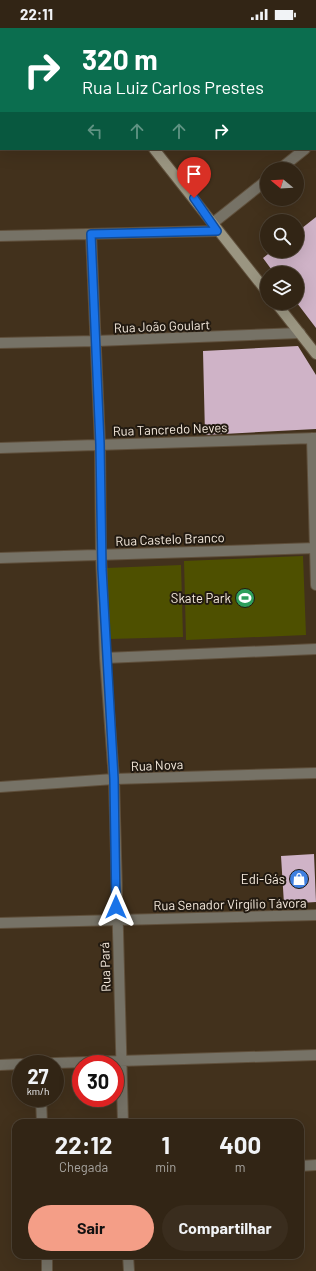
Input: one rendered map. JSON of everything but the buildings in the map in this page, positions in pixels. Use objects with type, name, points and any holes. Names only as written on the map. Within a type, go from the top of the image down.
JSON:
[{"type":"main road","points":[[155,150],[260,283]]},
{"type":"main road","points":[[282,310],[316,354]]},
{"type":"street","points":[[289,162],[304,150]]},
{"type":"street","points":[[0,236],[91,234],[215,227],[260,186]]},
{"type":"street","name":"Rua Pará","points":[[91,234],[100,444],[101,554],[105,658],[114,779],[116,920],[121,1055]]},
{"type":"street","name":"Rua João Goulart","points":[[0,343],[300,333]]},
{"type":"street","points":[[314,438],[316,585]]},
{"type":"street","name":"Rua Tancredo Neves","points":[[0,448],[314,438]]},
{"type":"street","name":"Rua Castelo Branco","points":[[0,558],[315,548]]},
{"type":"street","points":[[105,658],[316,649]]},
{"type":"street","name":"Rua Nova","points":[[0,787],[114,779],[316,772]]},
{"type":"street","name":"Rua Senador Virgílio Távora","points":[[0,923],[316,915]]},
{"type":"street","points":[[124,1061],[316,1055]]},
{"type":"street","points":[[0,1065],[12,1064]]},
{"type":"street","points":[[41,1107],[42,1119]]},
{"type":"street","name":"Rua Pará","points":[[122,1107],[123,1119]]},
{"type":"street","points":[[304,1166],[316,1165]]},
{"type":"street","points":[[47,1259],[47,1271]]},
{"type":"street","points":[[128,1259],[129,1271]]},
{"type":"shaded area","name":"Skate Park","points":[[303,556],[306,635],[186,640],[184,561]]},
{"type":"shaded area","points":[[181,565],[183,637],[109,639],[106,568]]},
{"type":"place","name":"Skate Park","points":[[245,598]]},
{"type":"place","name":"Edi-Gás","points":[[299,879]]},
{"type":"route","points":[[116,907],[114,779],[105,658],[100,444],[91,234],[217,231],[213,223],[194,198]]}]
